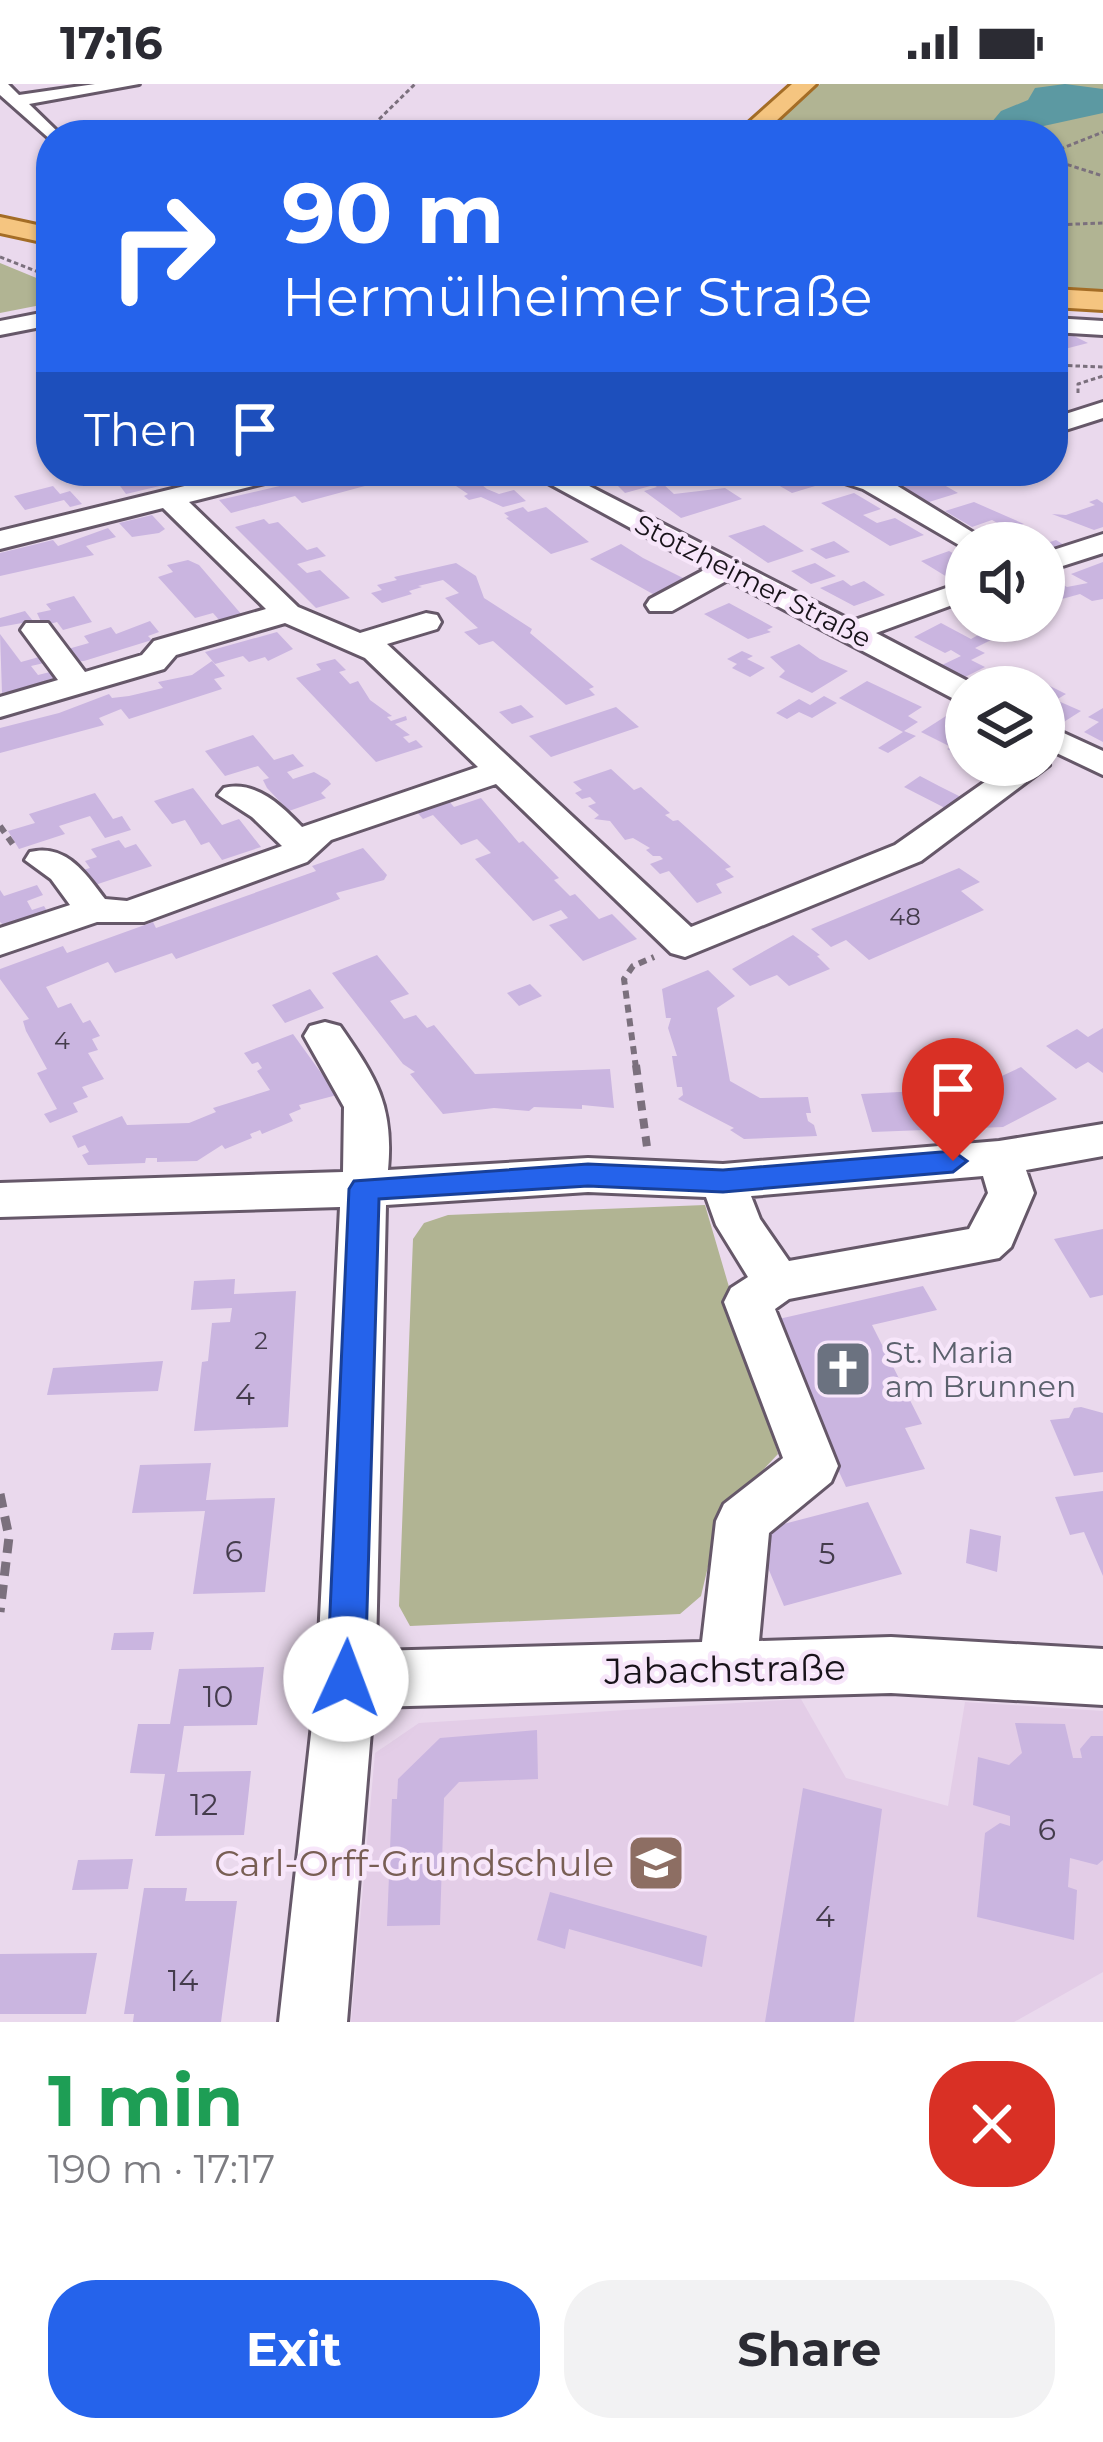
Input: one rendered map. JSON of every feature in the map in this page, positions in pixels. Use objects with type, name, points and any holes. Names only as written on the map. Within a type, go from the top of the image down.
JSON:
[{"type":"main road","points":[[764,120],[805,84]]},
{"type":"main road","points":[[0,225],[36,233]]},
{"type":"main road","points":[[1068,299],[1103,301]]},
{"type":"street","points":[[17,100],[131,84]]},
{"type":"street","points":[[0,86],[37,120]]},
{"type":"street","points":[[0,328],[36,321]]},
{"type":"street","points":[[1068,327],[1103,328]]},
{"type":"street","points":[[1078,393],[1103,408]]},
{"type":"street","points":[[1068,421],[1103,408]]},
{"type":"street","name":"Stotzheimer Straße","points":[[568,486],[945,681]]},
{"type":"street","points":[[878,486],[945,525]]},
{"type":"street","points":[[0,540],[88,518],[175,487],[287,613],[360,643],[404,675],[499,771],[685,944],[908,853],[997,786]]},
{"type":"street","points":[[1065,556],[1103,543]]},
{"type":"street","points":[[661,605],[729,568]]},
{"type":"street","points":[[852,631],[945,598]]},
{"type":"street","points":[[0,707],[153,662],[165,648],[287,613]]},
{"type":"street","points":[[360,643],[426,622]]},
{"type":"street","points":[[37,629],[77,683]]},
{"type":"street","points":[[1065,755],[1103,765]]},
{"type":"street","points":[[0,942],[94,910],[130,913],[294,854],[319,832],[499,771]]},
{"type":"street","points":[[236,794],[266,809],[292,837],[306,842]]},
{"type":"street","points":[[43,860],[64,871],[94,910]]},
{"type":"street","points":[[313,2022],[346,1679],[364,1189],[371,1119],[365,1095],[325,1036]]},
{"type":"street","points":[[0,1200],[364,1189],[588,1175],[723,1181],[999,1158],[1103,1140]]},
{"type":"street","points":[[728,1668],[742,1521],[812,1466],[748,1302],[777,1282],[982,1245],[1002,1219],[1011,1193],[999,1158]]},
{"type":"street","points":[[723,1181],[740,1225],[777,1282]]},
{"type":"street","name":"Jabachstraße","points":[[346,1679],[891,1665],[1103,1677]]},
{"type":"path","points":[[378,120],[415,84]]},
{"type":"path","points":[[1068,146],[1103,132]]},
{"type":"path","points":[[1068,165],[1103,176]]},
{"type":"path","points":[[1068,224],[1103,223]]},
{"type":"path","points":[[0,257],[36,271]]},
{"type":"path","points":[[1068,366],[1103,367]]},
{"type":"path","points":[[1078,393],[1078,384],[1103,376]]},
{"type":"path","points":[[649,1177],[624,979],[633,966],[685,944]]},
{"type":"path","points":[[0,1494],[8,1512],[7,1582],[0,1612]]},
{"type":"shaded area","name":"Carl-Orff-Grundschule","points":[[801,1699],[846,1778],[948,1806],[965,1702],[1103,1711],[1103,1972],[1014,2022],[351,2022],[375,1753],[419,1723]]},
{"type":"green space","points":[[820,84],[1103,84],[1103,296],[1068,294],[1068,120],[776,120]]},
{"type":"green space","points":[[0,263],[36,278],[36,306],[0,313]]},
{"type":"green space","points":[[705,1205],[778,1454],[720,1516],[701,1596],[680,1614],[410,1626],[399,1606],[413,1239],[424,1223],[448,1215]]},
{"type":"water","points":[[1065,84],[1103,89],[1103,113],[1068,121],[994,120],[1001,111],[1028,100],[1035,88]]},
{"type":"building","points":[[1068,333],[1088,343],[1068,348]]},
{"type":"building","points":[[53,486],[60,494],[70,491],[82,504],[70,507],[64,500],[25,510],[14,496]]},
{"type":"building","points":[[120,486],[160,486],[126,494]]},
{"type":"building","points":[[279,486],[365,486],[302,503],[295,496],[231,513],[219,500]]},
{"type":"building","points":[[456,486],[483,486],[499,494],[514,490],[526,501],[503,507],[481,497],[469,500],[464,496],[468,494]]},
{"type":"building","points":[[618,486],[650,486],[625,493]]},
{"type":"building","points":[[665,486],[674,494],[725,488],[742,499],[681,518],[644,491]]},
{"type":"building","points":[[780,486],[815,486],[792,493]]},
{"type":"building","points":[[946,486],[958,493],[929,502],[903,487]]},
{"type":"building","points":[[854,493],[881,509],[863,515],[877,523],[895,518],[924,535],[890,546],[821,503]]},
{"type":"building","points":[[974,502],[1019,522],[964,522],[945,511]]},
{"type":"building","points":[[1089,502],[1103,503],[1103,527],[1094,530],[1052,514],[1066,515],[1095,505]]},
{"type":"building","points":[[523,507],[528,512],[546,507],[589,542],[551,554],[506,518],[504,513]]},
{"type":"building","points":[[152,515],[165,529],[159,533],[132,537],[119,523]]},
{"type":"building","points":[[264,519],[269,524],[278,522],[307,550],[317,547],[326,556],[297,564],[307,573],[320,570],[350,598],[316,608],[235,527]]},
{"type":"building","points":[[764,525],[804,551],[768,563],[728,536]]},
{"type":"building","points":[[108,528],[116,537],[86,546],[94,555],[0,576],[0,553],[53,540],[58,546]]},
{"type":"building","points":[[834,541],[850,552],[826,559],[810,549]]},
{"type":"building","points":[[621,544],[691,582],[660,598],[590,559]]},
{"type":"building","points":[[945,552],[945,576],[921,561]]},
{"type":"building","points":[[188,560],[199,565],[242,615],[220,621],[213,613],[195,618],[158,577],[173,572],[167,565]]},
{"type":"building","points":[[1103,562],[1103,599],[1092,601],[1080,594],[1065,598],[1065,586],[1088,583],[1071,574]]},
{"type":"building","points":[[456,563],[476,576],[484,598],[532,629],[530,633],[594,687],[589,689],[595,695],[566,705],[493,641],[479,645],[464,632],[478,628],[445,598],[459,593],[443,580],[382,603],[371,593],[382,590],[377,585],[397,580],[394,577]]},
{"type":"building","points":[[815,563],[836,576],[811,584],[791,571]]},
{"type":"building","points":[[843,580],[851,586],[864,581],[885,595],[854,606],[820,588]]},
{"type":"building","points":[[74,596],[92,622],[63,630],[57,622],[43,626],[37,613],[51,610],[46,604]]},
{"type":"building","points":[[729,603],[773,627],[767,630],[771,632],[748,639],[704,614]]},
{"type":"building","points":[[25,611],[33,621],[0,627],[0,618]]},
{"type":"building","points":[[150,621],[159,632],[148,636],[152,640],[84,661],[71,662],[61,651],[89,643],[84,636],[111,627],[116,634]]},
{"type":"building","points":[[941,623],[945,642],[987,642],[975,648],[985,653],[971,660],[983,666],[945,667],[942,665],[961,656],[914,637]]},
{"type":"building","points":[[277,632],[293,649],[268,661],[265,657],[249,662],[243,656],[215,664],[205,652]]},
{"type":"building","points":[[0,634],[21,662],[39,657],[44,663],[31,666],[38,675],[50,672],[55,678],[47,680],[51,685],[2,693]]},
{"type":"building","points":[[799,644],[848,671],[812,693],[779,677],[785,671],[770,657]]},
{"type":"building","points":[[742,651],[765,668],[750,677],[732,668],[737,664],[727,659]]},
{"type":"building","points":[[335,659],[346,670],[339,672],[350,684],[358,681],[370,700],[392,716],[387,717],[391,721],[406,716],[407,720],[395,724],[410,735],[403,737],[409,743],[416,740],[423,747],[376,762],[296,678],[321,670],[316,664]]},
{"type":"building","points":[[212,661],[225,676],[214,679],[222,689],[129,719],[121,709],[99,718],[104,725],[0,753],[0,728],[109,694],[112,698],[163,688],[158,682],[192,675]]},
{"type":"building","points":[[867,681],[922,707],[908,716],[918,722],[904,731],[916,736],[888,753],[878,748],[903,732],[839,698]]},
{"type":"building","points":[[824,696],[837,703],[812,718],[799,712],[787,719],[776,713],[799,699],[810,705]]},
{"type":"building","points":[[1065,704],[1081,711],[1065,721]]},
{"type":"building","points":[[521,705],[534,717],[512,724],[499,712]]},
{"type":"building","points":[[616,707],[639,727],[551,757],[529,736]]},
{"type":"building","points":[[1103,708],[1103,742],[1084,732],[1099,722],[1088,717]]},
{"type":"building","points":[[945,717],[945,744],[921,732]]},
{"type":"building","points":[[253,735],[274,760],[293,754],[304,766],[287,772],[293,779],[314,772],[328,780],[331,784],[321,793],[326,798],[289,811],[267,788],[263,780],[269,778],[258,766],[225,776],[205,751]]},
{"type":"building","points":[[611,769],[634,790],[641,787],[670,813],[665,815],[678,820],[731,867],[725,869],[734,877],[716,884],[722,893],[697,903],[669,871],[660,874],[650,864],[663,859],[660,856],[653,856],[646,850],[650,848],[633,838],[625,840],[610,821],[594,819],[599,815],[588,806],[596,803],[575,793],[582,790],[573,782]]},
{"type":"building","points":[[920,776],[961,797],[945,808],[904,787]]},
{"type":"building","points":[[193,788],[222,825],[239,819],[261,847],[222,860],[209,842],[201,845],[185,820],[172,824],[154,801]]},
{"type":"building","points":[[95,793],[113,819],[122,816],[131,830],[105,838],[90,816],[59,826],[65,834],[19,849],[8,831],[35,823],[29,814]]},
{"type":"building","points":[[481,798],[519,843],[523,841],[559,878],[554,880],[570,896],[575,894],[599,919],[612,914],[637,939],[583,961],[549,925],[568,918],[561,910],[533,921],[475,859],[491,853],[477,839],[461,845],[433,815],[423,819],[415,810],[447,799],[454,807]]},
{"type":"building","points":[[119,840],[125,848],[136,844],[152,866],[86,888],[76,872],[90,868],[85,861],[97,857],[91,849]]},
{"type":"building","points":[[363,848],[387,875],[384,880],[336,893],[340,899],[176,959],[172,953],[115,973],[108,962],[46,987],[58,1008],[71,1003],[83,1023],[90,1020],[100,1036],[92,1039],[98,1050],[88,1053],[104,1079],[82,1087],[88,1097],[73,1103],[78,1112],[50,1123],[44,1114],[57,1109],[37,1073],[47,1069],[26,1031],[23,1021],[29,1019],[0,979],[0,969],[63,946],[67,953],[153,922],[156,928],[316,871],[312,866]]},
{"type":"building","points":[[959,868],[980,882],[961,891],[984,910],[869,960],[846,940],[831,947],[811,929]]},
{"type":"building","points":[[37,885],[43,895],[27,901],[32,910],[44,906],[50,916],[9,930],[0,922],[0,890],[4,896]]},
{"type":"building","points":[[793,935],[830,969],[789,986],[777,975],[750,986],[732,969]]},
{"type":"building","points":[[377,955],[409,994],[390,1001],[404,1019],[416,1015],[427,1028],[434,1025],[475,1074],[610,1069],[614,1108],[494,1108],[443,1114],[410,1074],[415,1072],[403,1064],[332,973]]},
{"type":"building","points":[[708,970],[735,996],[717,1008],[730,1081],[760,1098],[808,1097],[811,1113],[806,1113],[817,1136],[744,1139],[730,1130],[734,1128],[678,1099],[682,1087],[677,1087],[672,1056],[677,1056],[662,989]]},
{"type":"building","points":[[530,984],[542,996],[519,1006],[507,993]]},
{"type":"building","points":[[310,989],[324,1008],[285,1023],[272,1005]]},
{"type":"building","points":[[1103,1028],[1103,1073],[1088,1062],[1076,1069],[1046,1046],[1077,1029],[1088,1037]]},
{"type":"building","points":[[293,1034],[337,1095],[299,1105],[301,1109],[289,1114],[293,1121],[250,1134],[252,1138],[225,1149],[222,1145],[197,1161],[146,1158],[145,1163],[88,1165],[82,1155],[89,1152],[85,1145],[78,1148],[72,1136],[122,1116],[127,1125],[189,1123],[216,1112],[213,1108],[270,1090],[257,1071],[262,1068],[258,1062],[252,1064],[244,1053]]},
{"type":"building","points":[[1021,1067],[1057,1099],[1003,1127],[872,1132],[861,1094],[976,1088]]},
{"type":"building","points":[[1103,1229],[1103,1295],[1090,1298],[1054,1239]]},
{"type":"building","points":[[235,1279],[234,1294],[296,1291],[288,1427],[194,1431],[212,1323],[230,1322],[232,1308],[191,1310],[194,1281]]},
{"type":"building","points":[[923,1286],[937,1310],[872,1325],[922,1424],[905,1428],[925,1469],[846,1487],[770,1321]]},
{"type":"building","points":[[163,1361],[158,1391],[47,1395],[53,1368]]},
{"type":"building","points":[[1074,1408],[1103,1413],[1103,1472],[1074,1476],[1050,1420],[1069,1418]]},
{"type":"building","points":[[211,1463],[206,1500],[275,1498],[265,1592],[193,1594],[205,1511],[132,1513],[140,1465]]},
{"type":"building","points":[[1103,1491],[1103,1576],[1084,1532],[1070,1535],[1055,1497]]},
{"type":"building","points":[[868,1502],[902,1574],[784,1606],[753,1532]]},
{"type":"building","points":[[970,1529],[1001,1536],[997,1572],[966,1563]]},
{"type":"building","points":[[154,1632],[151,1650],[111,1650],[114,1633]]},
{"type":"building","points":[[264,1667],[257,1725],[184,1726],[177,1772],[251,1771],[244,1835],[155,1836],[165,1774],[130,1773],[138,1724],[170,1724],[179,1669]]},
{"type":"building","points":[[1015,1723],[1065,1724],[1073,1758],[1082,1758],[1080,1749],[1091,1736],[1103,1736],[1103,1860],[1097,1865],[1070,1858],[1068,1887],[1077,1890],[1074,1940],[977,1917],[985,1833],[1000,1823],[1010,1826],[1010,1816],[973,1805],[978,1757],[1009,1765],[1022,1753]]},
{"type":"building","points":[[537,1730],[538,1779],[459,1782],[444,1798],[440,1925],[387,1926],[392,1799],[397,1799],[398,1779],[440,1738]]},
{"type":"building","points":[[803,1788],[882,1809],[854,2022],[765,2022]]},
{"type":"building","points":[[133,1859],[128,1889],[72,1890],[78,1860]]},
{"type":"building","points":[[144,1888],[187,1888],[185,1901],[237,1901],[221,2022],[133,2022],[134,2014],[124,2014]]},
{"type":"building","points":[[550,1892],[707,1936],[702,1967],[569,1929],[565,1949],[537,1940]]},
{"type":"building","points":[[97,1953],[86,2014],[0,2014],[0,1954]]},
{"type":"place","name":"St. Maria am Brunnen","points":[[843,1369]]},
{"type":"place","name":"Carl-Orff-Grundschule","points":[[656,1863]]},
{"type":"route","points":[[346,1679],[364,1189],[588,1175],[723,1181],[953,1161]]}]
